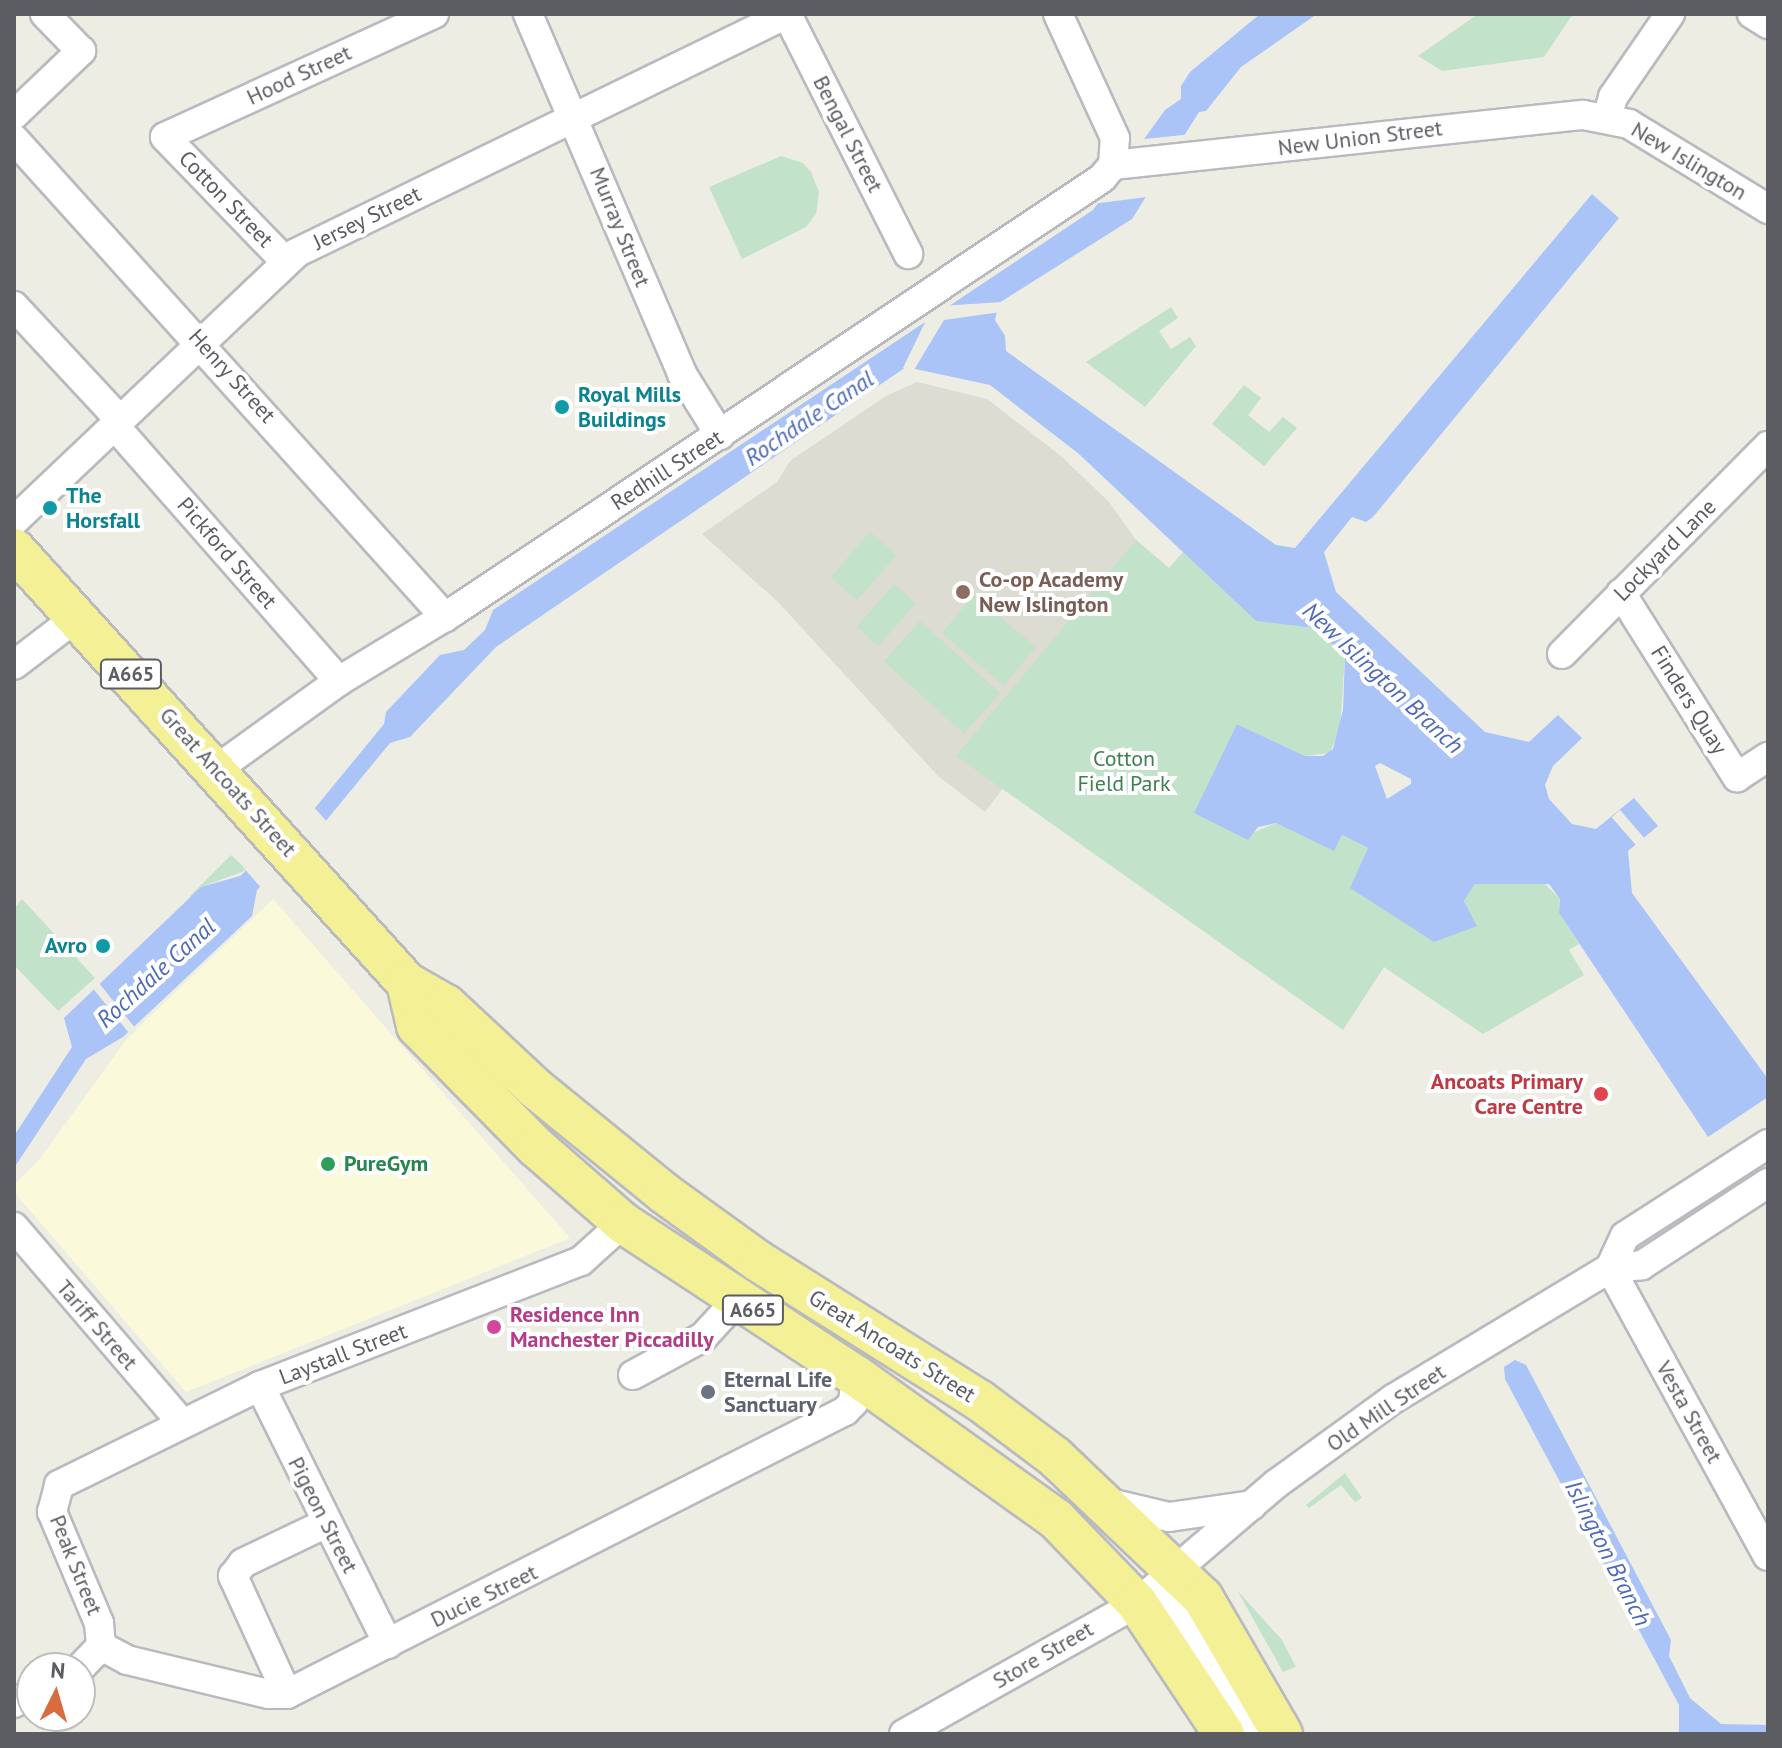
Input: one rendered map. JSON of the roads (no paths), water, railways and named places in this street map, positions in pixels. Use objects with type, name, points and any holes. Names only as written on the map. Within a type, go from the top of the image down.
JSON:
[{"type":"highway","name":"Great Ancoats Street","points":[[14,549],[217,769],[407,983],[446,1005],[535,1088],[664,1193],[1018,1428],[1105,1502],[1180,1572],[1225,1629],[1282,1734]]},
{"type":"highway","name":"Great Ancoats Street","points":[[407,983],[417,1026],[536,1147],[623,1223],[1019,1487],[1137,1603],[1209,1734]]},
{"type":"highway","points":[[623,1223],[664,1193]]},
{"type":"highway","points":[[856,1376],[857,1323]]},
{"type":"street","points":[[14,115],[81,51],[45,14]]},
{"type":"street","name":"Hood Street","points":[[165,137],[434,14]]},
{"type":"street","name":"Murray Street","points":[[528,14],[575,115],[682,374],[720,435]]},
{"type":"street","name":"Jersey Street","points":[[14,521],[286,262],[575,115],[787,14]]},
{"type":"street","name":"Bengal Street","points":[[787,14],[908,254]]},
{"type":"street","points":[[1058,14],[1115,138],[1113,165]]},
{"type":"street","points":[[1607,118],[1613,97],[1670,14]]},
{"type":"street","points":[[1752,14],[1768,24]]},
{"type":"street","name":"New Union Street","points":[[1113,165],[1558,116],[1607,118]]},
{"type":"street","name":"New Islington","points":[[1607,118],[1647,134],[1768,209]]},
{"type":"street","name":"Cotton Street","points":[[165,137],[286,262]]},
{"type":"street","name":"Henry Street","points":[[14,139],[202,342],[445,617]]},
{"type":"street","name":"Redhill Street","points":[[217,769],[339,681],[445,617],[1087,192],[1113,165]]},
{"type":"street","name":"Pickford Street","points":[[14,306],[339,681]]},
{"type":"street","name":"Lockyard Lane","points":[[1562,654],[1768,446]]},
{"type":"street","name":"Finders Quay","points":[[1621,593],[1737,777],[1768,757]]},
{"type":"street","points":[[14,665],[78,616]]},
{"type":"street","points":[[1610,1268],[1625,1236],[1768,1144]]},
{"type":"street","name":"Old Mill Street","points":[[1180,1572],[1252,1505],[1393,1399],[1610,1268],[1642,1265],[1768,1183]]},
{"type":"street","name":"Laystall Street","points":[[59,1485],[181,1422],[260,1386],[581,1261],[623,1223]]},
{"type":"street","name":"Tariff Street","points":[[14,1227],[181,1422]]},
{"type":"street","name":"Vesta Street","points":[[1610,1268],[1768,1556]]},
{"type":"street","points":[[633,1375],[703,1337],[737,1300]]},
{"type":"street","name":"Ducie Street","points":[[287,1694],[845,1411],[853,1403],[856,1376]]},
{"type":"street","name":"Pigeon Street","points":[[260,1386],[388,1644]]},
{"type":"street","name":"Peak Street","points":[[59,1485],[52,1512],[99,1623],[101,1646]]},
{"type":"street","points":[[1105,1502],[1169,1517],[1252,1505]]},
{"type":"street","points":[[95,1652],[101,1646],[127,1660],[269,1694],[287,1694],[233,1582],[235,1569],[327,1523]]},
{"type":"street","points":[[1180,1572],[1173,1594],[1176,1612],[1249,1734]]},
{"type":"street","name":"Store Street","points":[[904,1734],[1137,1603],[1180,1572]]},
{"type":"water","points":[[1260,14],[1317,14],[1241,67],[1206,111],[1199,112],[1132,219],[999,303],[995,320],[1005,336],[1006,351],[1276,545],[1295,548],[1592,194],[1619,218],[1373,517],[1366,522],[1352,517],[1324,552],[1336,592],[1485,732],[1529,742],[1558,715],[1582,738],[1553,766],[1545,785],[1549,799],[1572,824],[1596,829],[1634,798],[1658,826],[1628,851],[1632,893],[1768,1079],[1768,1097],[1708,1137],[1559,913],[1560,899],[1549,884],[1475,884],[1464,901],[1477,926],[1434,942],[1350,888],[1368,848],[1342,835],[1334,851],[1276,823],[1258,827],[1248,840],[1194,813],[1237,724],[1305,756],[1323,756],[1333,749],[1343,710],[1345,655],[1314,628],[1256,621],[1079,454],[990,385],[906,367],[496,647],[410,737],[390,743],[325,822],[257,890],[252,916],[123,1037],[86,1059],[14,1168],[14,1136],[72,1047],[64,1018],[201,887],[240,876],[315,808],[384,724],[386,712],[440,655],[464,650],[485,630],[493,610],[1093,210],[1165,110],[1181,99],[1181,86],[1190,72]],"holes":[[[1380,763],[1411,779],[1411,784],[1387,799],[1375,766]]]},
{"type":"water","name":"Islington Branch","points":[[1515,1360],[1526,1365],[1671,1640],[1669,1656],[1690,1698],[1721,1724],[1768,1725],[1768,1734],[1679,1734],[1679,1705],[1505,1379],[1504,1367]]},
{"type":"place","name":"Royal Mills Buildings","points":[[562,407]]},
{"type":"place","name":"The Horsfall","points":[[50,508]]},
{"type":"place","name":"Co-op Academy New Islington","points":[[963,592]]},
{"type":"place","name":"Avro","points":[[103,946]]},
{"type":"place","name":"Ancoats Primary Care Centre","points":[[1601,1094]]},
{"type":"place","name":"PureGym","points":[[328,1164]]},
{"type":"place","name":"Residence Inn Manchester Piccadilly","points":[[494,1327]]},
{"type":"place","name":"Eternal Life Sanctuary","points":[[708,1392]]},
{"type":"water label","name":"Rochdale Canal","points":[[809,418]]},
{"type":"water label","name":"New Islington Branch","points":[[1383,678]]},
{"type":"water label","name":"Rochdale Canal","points":[[156,973]]},
{"type":"park label","name":"Cotton Field Park","points":[[1124,770]]}]
